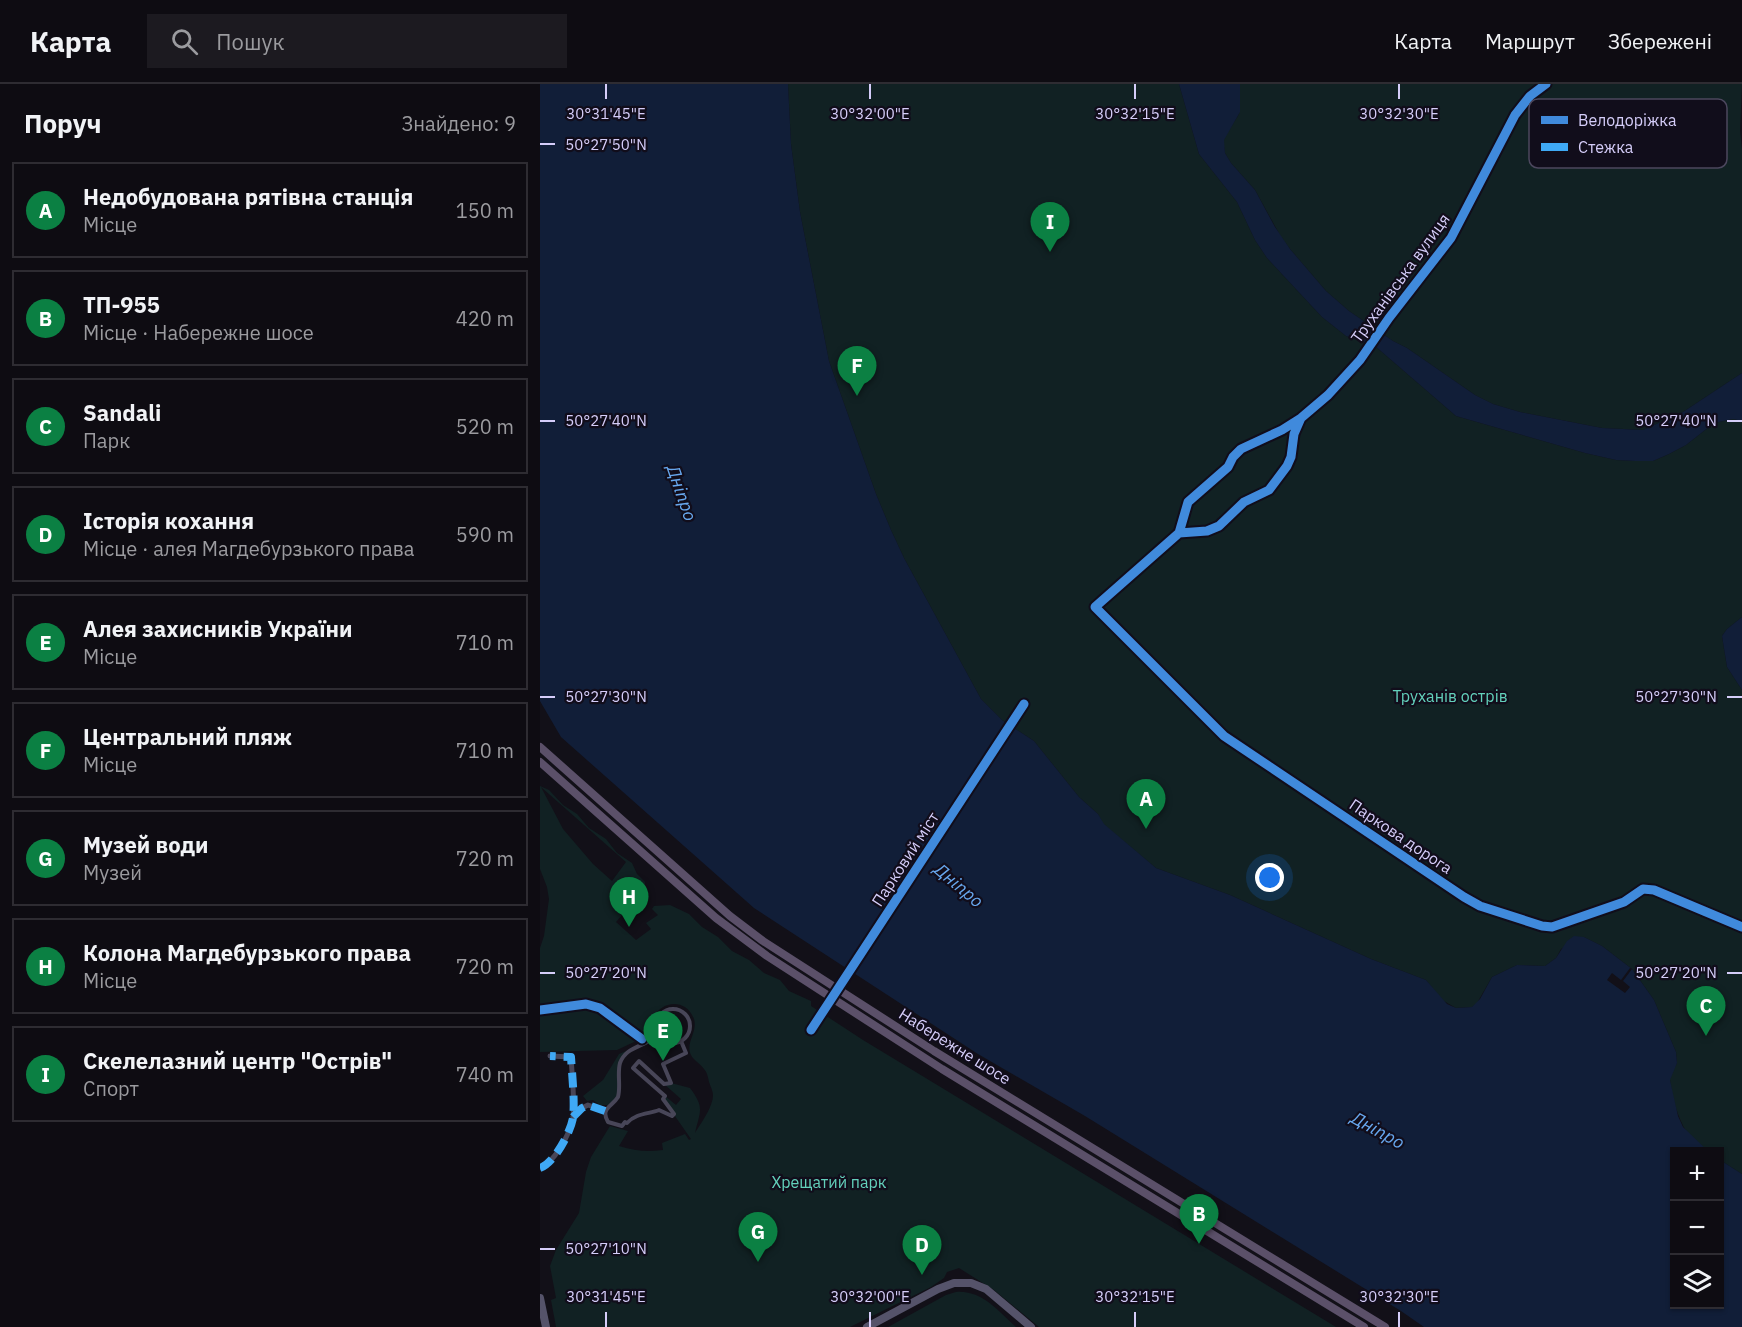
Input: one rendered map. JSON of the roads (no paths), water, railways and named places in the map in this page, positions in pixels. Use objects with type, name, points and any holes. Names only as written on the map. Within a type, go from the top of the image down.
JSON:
[{"type":"main road","name":"Набережне шосе","points":[[540,747],[730,916],[763,941],[934,1051],[1385,1327]]},
{"type":"main road","name":"Набережне шосе","points":[[540,762],[716,918],[766,956],[942,1069],[1364,1327]]},
{"type":"main road","points":[[867,1327],[938,1289],[954,1283],[971,1283],[986,1289],[1031,1327]]},
{"type":"main road","points":[[540,1298],[544,1327]]},
{"type":"main road","points":[[540,1323],[544,1327]]},
{"type":"street","name":"Труханівська вулиця","points":[[1179,533],[1188,502],[1228,467],[1233,457],[1242,449],[1301,418],[1328,395],[1360,360],[1451,238],[1515,115],[1530,96],[1546,84]]},
{"type":"street","points":[[1095,607],[1179,533],[1207,531],[1219,526],[1244,502],[1269,490],[1291,457],[1294,434],[1301,418]]},
{"type":"street","name":"Паркова дорога","points":[[1095,607],[1224,736],[1480,906],[1542,926],[1552,927],[1624,902],[1643,890],[1654,890],[1742,927]]},
{"type":"street","points":[[658,1036],[656,1028],[658,1017],[667,1010],[678,1010],[687,1016],[690,1027],[685,1037],[675,1043]]},
{"type":"street","points":[[657,1033],[658,1036],[667,1042],[681,1041],[686,1053],[663,1064],[671,1083],[664,1084],[639,1062],[633,1068],[665,1096],[663,1099],[674,1114],[672,1116],[657,1110],[654,1113],[636,1116],[622,1126],[608,1122],[604,1116],[605,1111],[608,1105],[618,1097],[622,1058],[637,1046],[652,1041],[657,1033]]},
{"type":"street","points":[[540,1168],[551,1162],[573,1117],[571,1057],[550,1056]]},
{"type":"street","points":[[573,1117],[588,1105],[605,1111]]},
{"type":"water","name":"Дніпро","points":[[540,84],[788,84],[791,144],[800,212],[829,361],[891,530],[981,699],[1002,720],[1034,741],[1079,797],[1098,814],[1104,824],[1156,868],[1230,895],[1371,959],[1426,980],[1447,1004],[1456,1008],[1472,1007],[1480,999],[1492,977],[1517,965],[1545,966],[1556,958],[1567,941],[1574,936],[1584,937],[1602,946],[1632,969],[1654,1000],[1676,1052],[1677,1063],[1670,1080],[1678,1116],[1683,1127],[1704,1147],[1670,1147],[1670,1309],[1724,1309],[1724,1163],[1742,1174],[1742,1327],[1424,1327],[1085,1116],[978,1054],[754,908],[561,737],[540,701]]},
{"type":"water","points":[[1179,84],[1240,84],[1240,112],[1224,140],[1225,153],[1255,190],[1290,249],[1326,291],[1349,311],[1475,395],[1493,404],[1520,412],[1602,428],[1643,430],[1683,412],[1742,373],[1742,421],[1733,419],[1714,423],[1686,445],[1669,454],[1653,461],[1635,461],[1616,460],[1585,453],[1456,416],[1375,346],[1346,336],[1322,317],[1267,258],[1255,240],[1237,202],[1199,154]]},
{"type":"water","points":[[1742,617],[1742,690],[1727,667],[1722,636]]},
{"type":"place","name":"Скелелазний центр \"Острів\"","points":[[1050,252]]},
{"type":"place","name":"Центральний пляж","points":[[857,396]]},
{"type":"place","name":"Недобудована рятівна станція","points":[[1146,829]]},
{"type":"place","name":"Колона Магдебурзького права","points":[[629,927]]},
{"type":"place","name":"Sandali","points":[[1706,1036]]},
{"type":"place","name":"Алея захисників України","points":[[663,1061]]},
{"type":"place","name":"ТП-955","points":[[1199,1244]]},
{"type":"place","name":"Музей води","points":[[758,1262]]},
{"type":"place","name":"Історія кохання","points":[[922,1275]]},
{"type":"park label","name":"Труханів острів","points":[[1450,696]]},
{"type":"park label","name":"Хрещатий парк","points":[[829,1182]]}]
